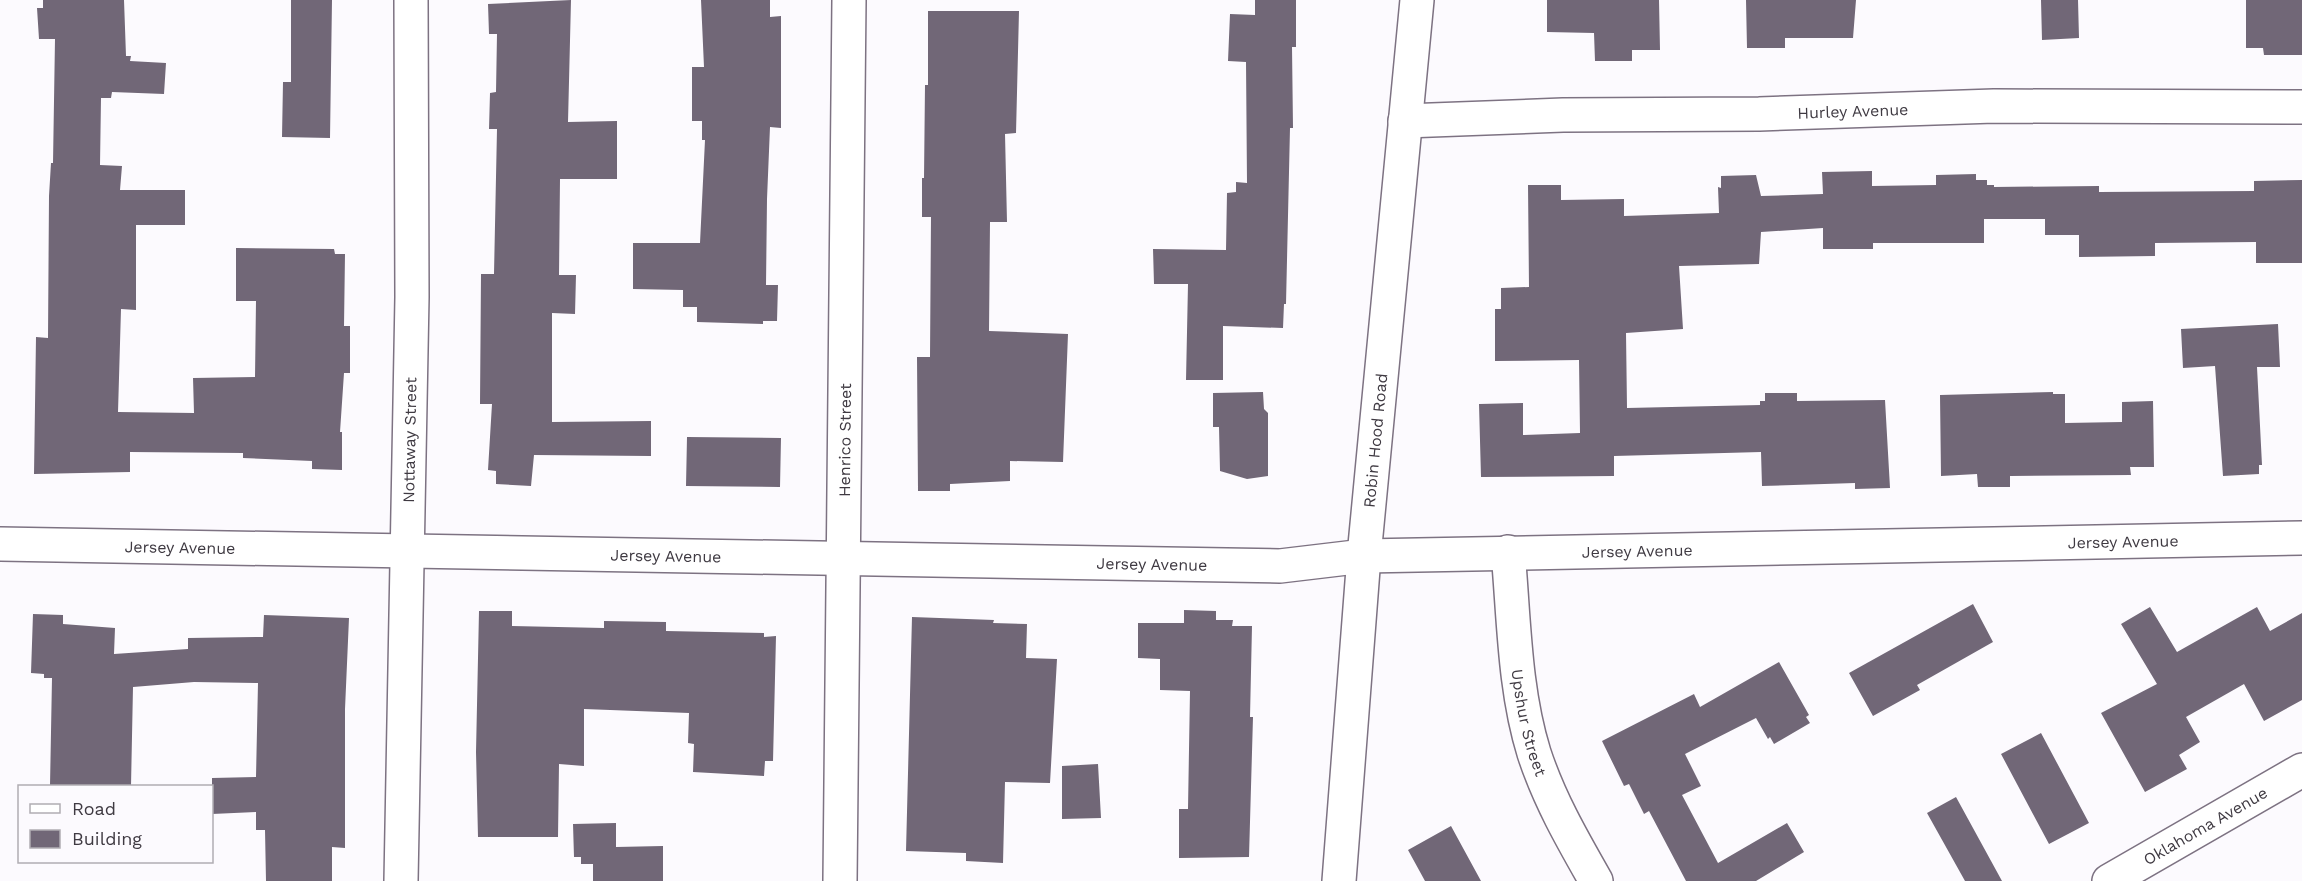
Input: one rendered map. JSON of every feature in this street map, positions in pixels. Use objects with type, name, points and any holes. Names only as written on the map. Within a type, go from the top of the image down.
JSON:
[{"type":"street","name":"Nottaway Street","points":[[401,881],[412,297],[411,0]]},
{"type":"street","name":"Henrico Street","points":[[840,881],[849,0]]},
{"type":"street","name":"Robin Hood Road","points":[[1339,881],[1364,556],[1417,0]]},
{"type":"street","name":"Hurley Avenue","points":[[1405,121],[1563,115],[1759,114],[1994,106],[2302,107]]},
{"type":"street","name":"Jersey Avenue","points":[[0,544],[1280,566],[1364,556],[1508,552],[2302,538]]},
{"type":"street","name":"Upshur Street","points":[[1508,552],[1522,702],[1534,752],[1557,812],[1596,881]]},
{"type":"street","name":"Oklahoma Avenue","points":[[2109,881],[2302,770]]},
{"type":"building","points":[[43,0],[124,0],[126,56],[131,56],[130,61],[166,63],[164,94],[112,92],[111,98],[101,98],[100,165],[122,166],[120,190],[185,190],[185,225],[136,225],[136,310],[121,309],[118,412],[194,413],[193,378],[255,377],[256,301],[236,301],[236,248],[334,249],[335,254],[345,254],[344,326],[350,326],[350,373],[344,373],[340,432],[342,432],[342,470],[312,469],[312,461],[243,458],[243,453],[130,452],[130,472],[34,474],[36,337],[48,338],[49,196],[51,163],[53,163],[55,39],[39,39],[37,8],[43,8]]},
{"type":"building","points":[[291,0],[332,0],[330,138],[282,137],[283,82],[291,82]]},
{"type":"building","points":[[571,0],[568,122],[617,121],[617,179],[560,179],[559,275],[576,275],[575,314],[552,313],[552,422],[651,421],[651,456],[534,455],[531,486],[496,484],[496,471],[488,470],[492,404],[480,404],[481,274],[494,274],[497,129],[489,129],[490,93],[496,92],[497,34],[489,34],[488,4]]},
{"type":"building","points":[[701,0],[770,0],[770,17],[781,16],[781,128],[770,127],[767,199],[766,285],[778,285],[777,321],[763,321],[763,324],[697,322],[697,307],[683,307],[683,290],[633,289],[633,243],[700,243],[705,140],[702,140],[702,121],[692,121],[692,67],[704,67]]},
{"type":"building","points":[[1255,0],[1296,0],[1296,47],[1292,47],[1293,128],[1290,128],[1286,304],[1284,304],[1283,328],[1223,326],[1223,380],[1186,380],[1188,284],[1154,284],[1153,249],[1226,250],[1227,193],[1236,192],[1236,182],[1247,183],[1246,62],[1228,61],[1230,14],[1255,15]]},
{"type":"building","points":[[1547,0],[1659,0],[1660,50],[1632,50],[1632,61],[1595,61],[1594,33],[1547,32]]},
{"type":"building","points":[[1746,0],[1856,0],[1853,38],[1785,38],[1785,48],[1747,48]]},
{"type":"building","points":[[2041,0],[2078,0],[2079,38],[2042,40]]},
{"type":"building","points":[[2246,0],[2302,0],[2302,55],[2264,55],[2263,48],[2246,48]]},
{"type":"building","points":[[928,11],[1019,11],[1016,133],[1005,134],[1007,222],[990,222],[989,331],[1068,334],[1063,462],[1010,461],[1010,481],[950,484],[950,491],[918,491],[917,357],[930,357],[931,217],[922,217],[925,85],[928,85]]},
{"type":"building","points":[[1872,171],[1872,186],[1936,185],[1936,175],[1976,174],[1976,180],[1987,180],[1987,185],[1994,185],[1994,187],[2099,186],[2099,192],[2254,191],[2254,181],[2302,180],[2302,263],[2256,263],[2256,242],[2155,243],[2155,256],[2079,257],[2079,235],[2045,235],[2045,219],[1984,219],[1984,243],[1873,243],[1873,249],[1823,249],[1823,228],[1761,232],[1759,264],[1679,266],[1683,329],[1626,333],[1627,408],[1760,405],[1760,401],[1765,401],[1765,393],[1797,393],[1797,401],[1885,400],[1890,488],[1855,489],[1855,483],[1762,486],[1761,452],[1614,456],[1614,476],[1481,477],[1479,404],[1523,403],[1523,435],[1580,433],[1579,360],[1495,361],[1495,309],[1501,309],[1501,288],[1529,287],[1528,185],[1561,185],[1561,200],[1624,199],[1624,216],[1719,213],[1718,187],[1721,188],[1721,176],[1756,175],[1761,196],[1823,194],[1822,172]]},
{"type":"building","points":[[2278,324],[2280,367],[2257,367],[2262,465],[2259,465],[2259,474],[2223,476],[2215,366],[2183,368],[2181,329]]},
{"type":"building","points":[[1263,392],[1264,409],[1268,413],[1268,476],[1247,479],[1220,471],[1219,427],[1213,427],[1213,393]]},
{"type":"building","points":[[2053,392],[2053,394],[2065,394],[2065,423],[2122,422],[2122,402],[2153,401],[2154,467],[2130,467],[2131,475],[2010,476],[2010,487],[1978,487],[1977,474],[1941,476],[1940,395]]},
{"type":"building","points":[[687,437],[781,438],[780,487],[686,486]]},
{"type":"building","points":[[1973,604],[1993,642],[1917,685],[1920,690],[1873,716],[1849,673]]},
{"type":"building","points":[[2150,607],[2177,652],[2257,607],[2270,631],[2302,613],[2302,700],[2264,721],[2244,684],[2186,717],[2200,742],[2179,755],[2187,769],[2145,792],[2101,713],[2157,684],[2121,624]]},
{"type":"building","points":[[1184,610],[1216,611],[1216,620],[1233,620],[1232,626],[1252,626],[1250,717],[1253,717],[1249,857],[1179,858],[1179,809],[1188,809],[1190,691],[1160,690],[1160,659],[1138,658],[1138,623],[1184,623]]},
{"type":"building","points":[[479,611],[512,611],[512,626],[604,628],[604,621],[666,622],[666,631],[764,633],[764,637],[776,636],[773,761],[765,761],[764,776],[693,772],[694,744],[688,743],[689,713],[584,709],[584,766],[559,764],[558,837],[478,837],[476,752]]},
{"type":"building","points":[[33,614],[63,615],[63,624],[115,628],[114,654],[188,649],[188,638],[263,637],[264,615],[349,618],[345,709],[345,848],[332,847],[332,881],[266,881],[265,830],[256,830],[256,812],[213,814],[212,778],[256,777],[258,683],[194,682],[133,687],[131,785],[50,785],[52,678],[44,678],[44,674],[31,673]]},
{"type":"building","points":[[912,617],[994,620],[993,623],[1027,624],[1026,658],[1057,659],[1050,783],[1005,782],[1003,863],[966,861],[966,853],[906,851]]},
{"type":"building","points":[[1779,662],[1809,715],[1806,717],[1810,723],[1774,744],[1770,737],[1768,739],[1756,718],[1685,754],[1701,786],[1682,795],[1718,863],[1787,823],[1804,852],[1756,881],[1686,881],[1649,811],[1644,814],[1629,784],[1624,786],[1602,741],[1694,694],[1700,707]]},
{"type":"building","points":[[2041,733],[2089,823],[2049,844],[2001,754]]},
{"type":"building","points":[[1098,764],[1101,818],[1062,819],[1062,766]]},
{"type":"building","points":[[1956,797],[2002,881],[1965,881],[1927,813]]},
{"type":"building","points":[[616,823],[616,847],[663,846],[663,881],[593,881],[593,864],[581,864],[581,857],[574,857],[573,824]]},
{"type":"building","points":[[1451,826],[1481,881],[1425,881],[1408,850]]}]
